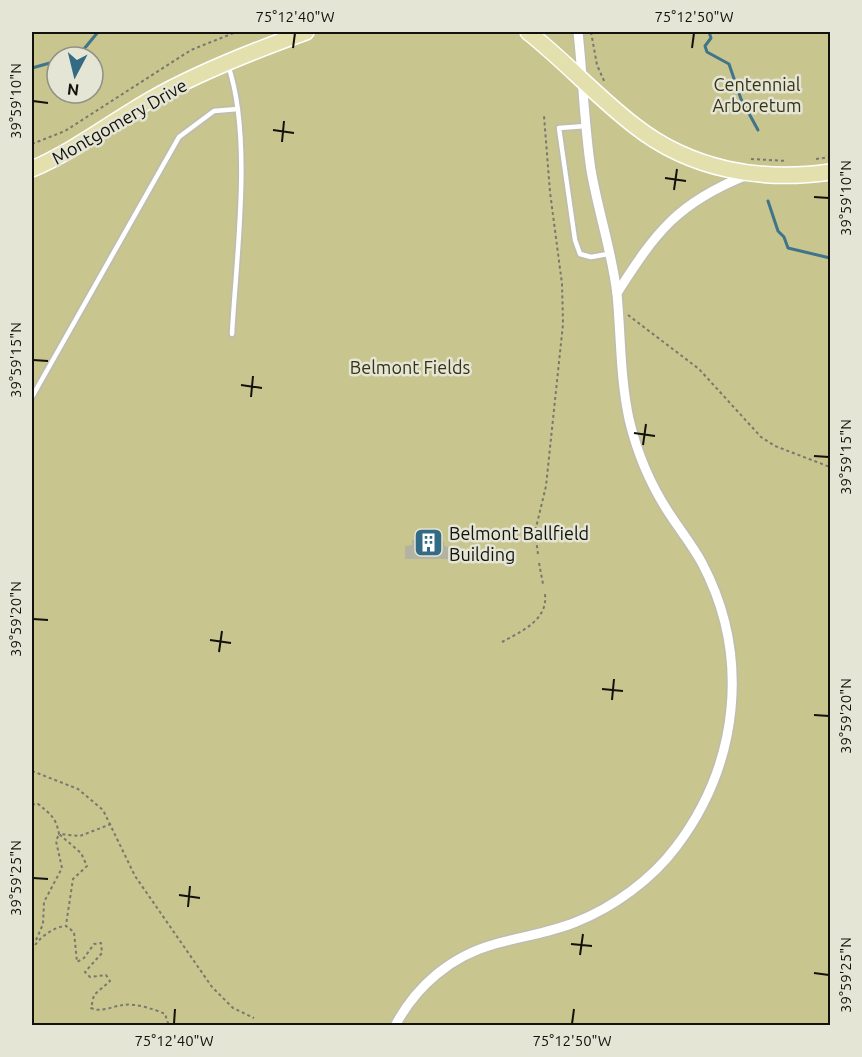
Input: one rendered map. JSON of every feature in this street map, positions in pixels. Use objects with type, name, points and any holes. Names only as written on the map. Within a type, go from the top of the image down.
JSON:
[{"type":"main road","name":"Montgomery Drive","points":[[32,169],[64,154],[151,99],[227,63],[306,32]]},
{"type":"main road","points":[[528,32],[634,126],[662,144],[694,160],[748,174],[783,176],[831,172]]},
{"type":"street","points":[[395,1026],[423,986],[461,958],[496,943],[552,931],[579,921],[612,904],[647,877],[687,832],[707,799],[722,760],[733,703],[733,666],[727,630],[717,596],[701,560],[666,509],[639,456],[624,396],[617,293],[594,185],[586,126],[578,32]]},
{"type":"street","points":[[617,293],[646,247],[667,222],[706,193],[748,174]]},
{"type":"lane","points":[[227,63],[238,110],[240,195],[232,334]]},
{"type":"lane","points":[[32,397],[179,138],[214,111],[238,110]]},
{"type":"lane","points":[[586,126],[558,129],[575,240],[580,254],[585,256],[608,254]]},
{"type":"path","points":[[32,144],[65,131],[191,50],[236,32]]},
{"type":"path","points":[[591,32],[597,66],[610,88]]},
{"type":"path","points":[[538,554],[535,532],[546,486],[563,335],[562,284],[550,192],[544,117]]},
{"type":"path","points":[[812,160],[831,157]]},
{"type":"path","points":[[742,158],[794,161]]},
{"type":"path","points":[[617,309],[662,339],[699,369],[761,436],[775,446],[831,467]]},
{"type":"path","points":[[539,563],[543,584]]},
{"type":"path","points":[[502,642],[540,617],[546,607],[544,594]]},
{"type":"path","points":[[32,771],[61,781],[92,798],[111,824],[135,876],[212,987],[233,1008],[254,1018]]},
{"type":"path","points":[[32,805],[37,803],[50,811],[57,821],[59,834],[56,842],[62,868],[44,902],[43,924],[32,950]]},
{"type":"path","points":[[59,834],[80,836],[111,824]]},
{"type":"path","points":[[59,834],[81,853],[87,866],[73,879],[66,926]]},
{"type":"path","points":[[35,943],[58,926],[66,926],[74,932],[77,962],[84,958],[98,941],[103,945],[102,953],[85,972],[90,977],[106,975],[110,981],[94,995],[91,1008],[99,1010],[125,1004],[148,1009],[165,1014],[169,1026]]},
{"type":"green space","points":[[32,32],[830,32],[830,1025],[32,1025]]},
{"type":"building","name":"Belmont Ballfield Building","points":[[422,528],[435,528],[435,541],[444,541],[444,546],[451,548],[451,559],[405,559],[405,546],[412,545],[412,540],[422,540]]},
{"type":"waterway","points":[[87,45],[98,32]]},
{"type":"waterway","points":[[709,32],[711,38],[705,46],[707,52],[729,64],[741,99],[758,130]]},
{"type":"waterway","points":[[32,68],[45,64]]},
{"type":"waterway","points":[[768,201],[778,231],[784,237],[788,248],[830,258]]},
{"type":"place","name":"Belmont Ballfield Building","points":[[428,543]]},
{"type":"park label","name":"Centennial Arboretum","points":[[757,94]]},
{"type":"park label","name":"Belmont Fields","points":[[410,367]]}]
